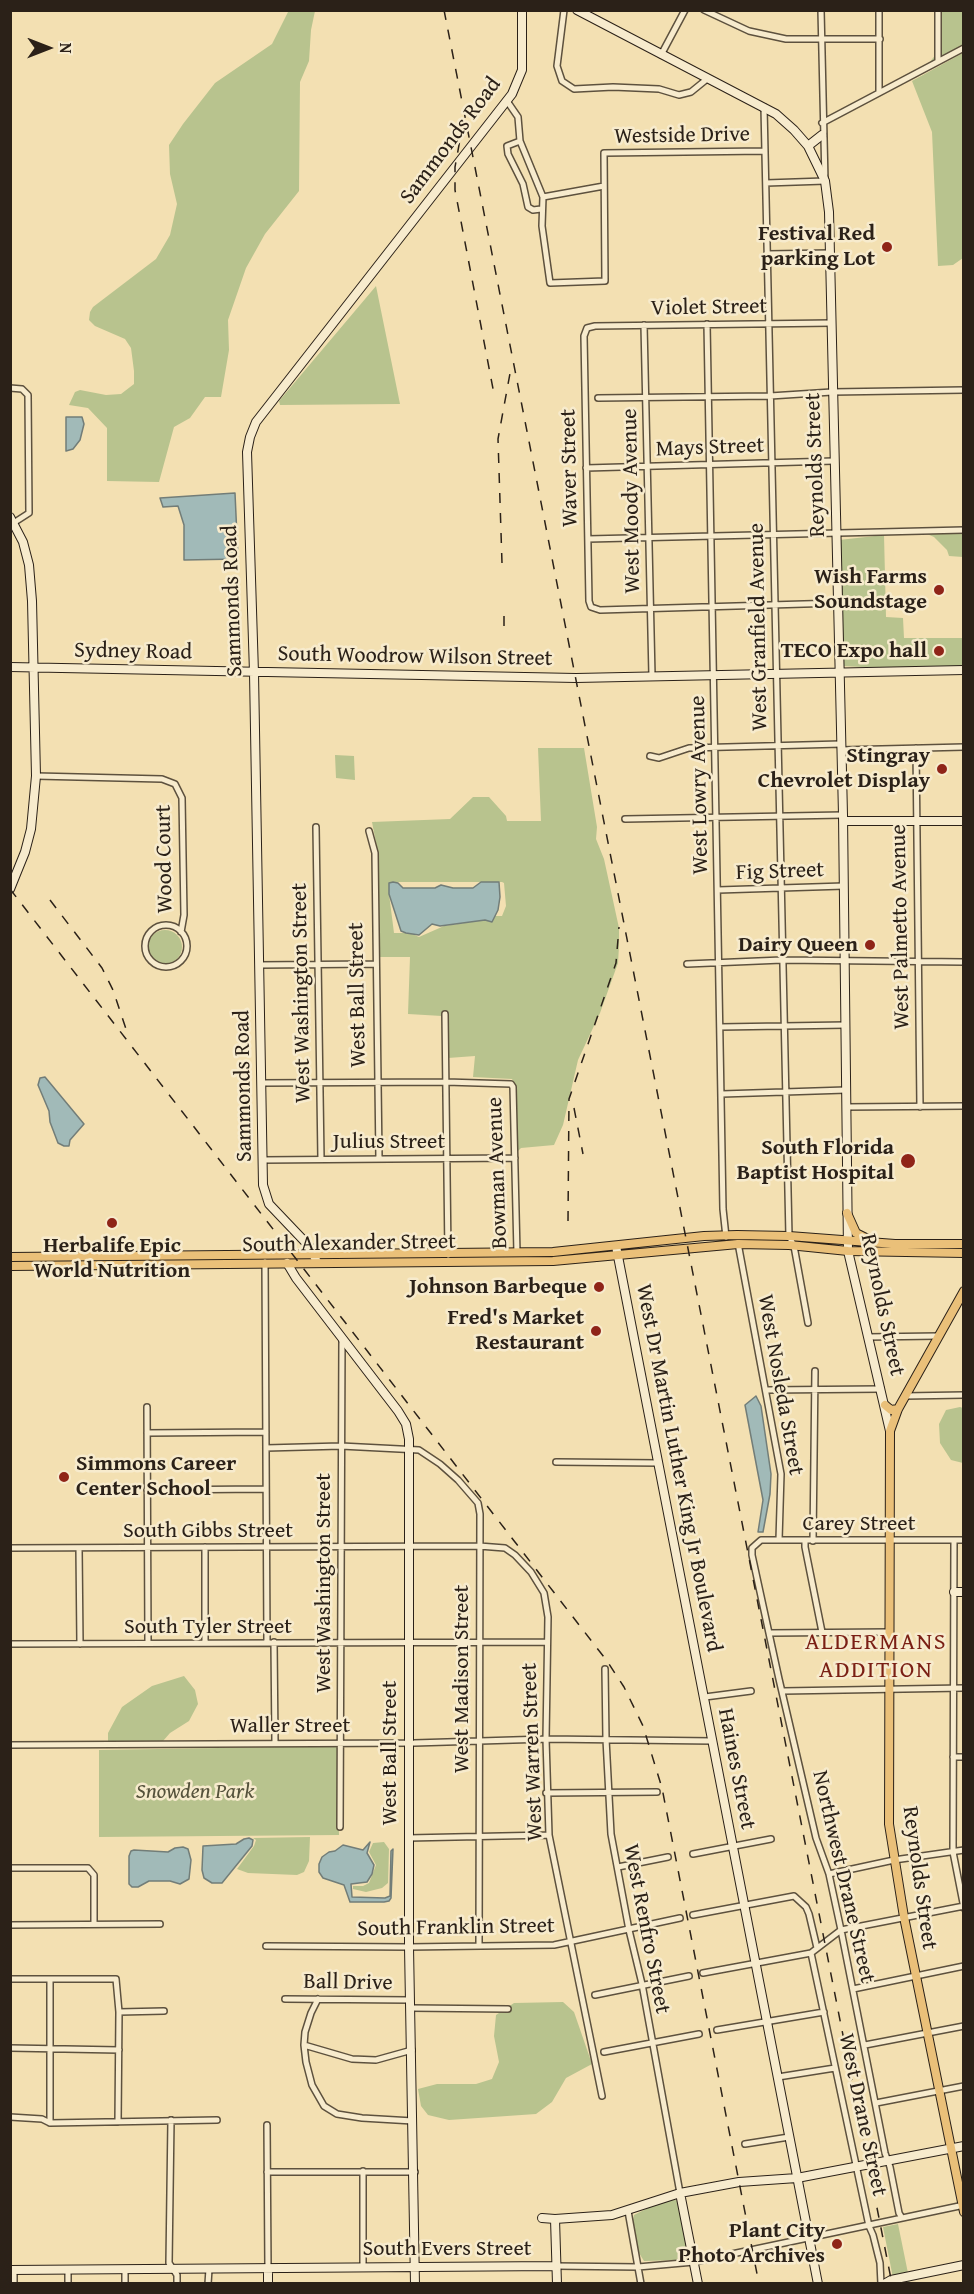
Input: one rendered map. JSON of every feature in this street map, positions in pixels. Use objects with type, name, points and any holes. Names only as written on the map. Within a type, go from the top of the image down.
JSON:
[{"type":"main road","points":[[847,1213],[856,1233],[879,1243]]},
{"type":"main road","points":[[737,1240],[789,1236],[848,1246],[879,1243],[963,1244]]},
{"type":"main road","points":[[737,1240],[794,1246],[848,1246],[963,1253]]},
{"type":"main road","name":"South Alexander Street","points":[[10,1266],[52,1262],[517,1256],[553,1252],[616,1251],[737,1240]]},
{"type":"main road","name":"South Alexander Street","points":[[10,1257],[52,1262]]},
{"type":"main road","name":"South Alexander Street","points":[[265,1258],[287,1263],[315,1258]]},
{"type":"main road","points":[[890,1431],[898,1409],[963,1291]]},
{"type":"main road","points":[[885,1405],[891,1410],[898,1409]]},
{"type":"main road","name":"Reynolds Street","points":[[890,1431],[889,1824],[904,1917],[963,2208]]},
{"type":"street","name":"Sammonds Road","points":[[315,1258],[309,1246],[269,1204],[263,1185],[254,673],[247,452],[256,422],[507,101],[522,70],[522,10]]},
{"type":"street","points":[[564,10],[557,66],[562,81],[574,89],[614,87],[659,89],[679,95],[691,92],[707,79]]},
{"type":"street","name":"Reynolds Street","points":[[577,10],[764,107],[784,120],[808,146],[825,181]]},
{"type":"street","points":[[661,55],[685,10]]},
{"type":"street","points":[[704,10],[750,31],[786,39],[880,39]]},
{"type":"street","name":"Reynolds Street","points":[[821,10],[822,135],[830,212],[832,392],[843,818],[848,1246],[890,1431]]},
{"type":"street","points":[[879,10],[879,92]]},
{"type":"street","points":[[938,10],[938,62]]},
{"type":"street","points":[[822,123],[963,48]]},
{"type":"street","points":[[507,101],[518,117],[520,141],[543,197],[541,209],[533,210],[528,207],[521,181],[508,154],[507,146],[520,141]]},
{"type":"street","name":"West Granfield Avenue","points":[[764,107],[789,1236],[794,1246],[808,1323]]},
{"type":"street","points":[[808,146],[822,135]]},
{"type":"street","name":"Westside Drive","points":[[541,209],[543,241],[550,283],[605,281],[604,153],[765,151]]},
{"type":"street","points":[[521,181],[535,176]]},
{"type":"street","points":[[766,183],[825,181]]},
{"type":"street","points":[[543,197],[604,186]]},
{"type":"street","points":[[768,254],[830,253]]},
{"type":"street","name":"Violet Street","points":[[587,328],[644,325],[831,323]]},
{"type":"street","name":"West Lowry Avenue","points":[[707,324],[723,1209],[726,1240]]},
{"type":"street","name":"West Moody Avenue","points":[[644,325],[652,676]]},
{"type":"street","name":"Waver Street","points":[[587,328],[584,336],[589,601],[591,608],[600,610],[650,608]]},
{"type":"street","points":[[10,388],[22,388],[28,395],[29,513],[13,520],[23,542],[29,565],[36,776],[31,829],[25,852],[10,889]]},
{"type":"street","points":[[598,398],[963,390]]},
{"type":"street","name":"Mays Street","points":[[586,468],[834,461]]},
{"type":"street","points":[[588,538],[963,530]]},
{"type":"street","points":[[650,608],[838,603]]},
{"type":"street","name":"Sydney Road","points":[[10,667],[254,673]]},
{"type":"street","name":"South Woodrow Wilson Street","points":[[254,673],[576,678],[963,670]]},
{"type":"street","points":[[650,756],[659,758],[689,748],[963,747]]},
{"type":"street","name":"West Palmetto Avenue","points":[[916,748],[920,1107]]},
{"type":"street","name":"Wood Court","points":[[36,776],[162,779],[175,784],[182,798],[184,915],[181,932],[187,944],[180,962],[168,967],[149,959],[146,953],[146,939],[155,928],[169,925],[181,932]]},
{"type":"street","points":[[625,819],[780,817],[963,821]]},
{"type":"street","name":"West Washington Street","points":[[316,827],[321,1159]]},
{"type":"street","name":"West Ball Street","points":[[369,831],[375,853],[379,1159]]},
{"type":"street","name":"Fig Street","points":[[718,890],[844,886]]},
{"type":"street","points":[[687,964],[782,960],[963,962]]},
{"type":"street","points":[[259,965],[375,964]]},
{"type":"street","points":[[445,1014],[448,1256]]},
{"type":"street","points":[[720,1027],[846,1024]]},
{"type":"street","points":[[262,1083],[446,1082]]},
{"type":"street","name":"Bowman Avenue","points":[[446,1082],[511,1084],[513,1087],[517,1256]]},
{"type":"street","points":[[722,1094],[846,1090]]},
{"type":"street","points":[[846,1107],[963,1106]]},
{"type":"street","name":"Julius Street","points":[[263,1160],[515,1158]]},
{"type":"street","name":"West Nosleda Street","points":[[737,1240],[781,1474],[779,1540]]},
{"type":"street","name":"West Dr Martin Luther King Jr Boulevard","points":[[616,1251],[705,1697]]},
{"type":"street","points":[[265,1258],[267,1642]]},
{"type":"street","name":"West Ball Street","points":[[287,1263],[406,1424],[409,1439],[408,1838],[416,2283]]},
{"type":"street","points":[[868,1337],[938,1336]]},
{"type":"street","name":"West Washington Street","points":[[340,1827],[342,1339]]},
{"type":"street","points":[[813,1541],[815,1371]]},
{"type":"street","points":[[767,1390],[881,1389]]},
{"type":"street","points":[[905,1396],[963,1395]]},
{"type":"street","points":[[147,1407],[148,1643]]},
{"type":"street","points":[[147,1433],[266,1432]]},
{"type":"street","points":[[266,1448],[340,1446],[409,1449]]},
{"type":"street","name":"West Madison Street","points":[[409,1449],[419,1450],[441,1464],[459,1480],[478,1503],[480,1514],[478,1546],[479,1945]]},
{"type":"street","points":[[556,1462],[658,1463]]},
{"type":"street","points":[[147,1490],[265,1489]]},
{"type":"street","name":"Carey Street","points":[[755,1544],[761,1540],[963,1540]]},
{"type":"street","points":[[703,1973],[810,1953],[842,1930],[963,1907],[953,1852],[954,1540]]},
{"type":"street","points":[[806,1541],[805,1547],[822,1632]]},
{"type":"street","name":"Northwest Drane Street","points":[[755,1544],[752,1555],[816,1838],[829,1874],[842,1930],[886,2160],[890,2167],[902,2218]]},
{"type":"street","name":"South Gibbs Street","points":[[10,1548],[478,1546]]},
{"type":"street","name":"West Warren Street","points":[[478,1546],[505,1548],[515,1555],[531,1572],[544,1593],[548,1617],[546,1792],[549,1835],[602,2096]]},
{"type":"street","points":[[205,1547],[205,1644]]},
{"type":"street","points":[[79,1548],[80,1644]]},
{"type":"street","points":[[954,1593],[963,1593]]},
{"type":"street","points":[[770,1633],[889,1632]]},
{"type":"street","points":[[274,1642],[275,1743]]},
{"type":"street","name":"South Tyler Street","points":[[10,1644],[546,1642]]},
{"type":"street","name":"West Renfro Street","points":[[605,1669],[611,1834],[629,1930],[642,1984],[680,2193]]},
{"type":"street","points":[[783,1691],[963,1688]]},
{"type":"street","points":[[705,1697],[751,1691]]},
{"type":"street","name":"Haines Street","points":[[705,1697],[733,1847]]},
{"type":"street","name":"Waller Street","points":[[10,1744],[340,1743],[546,1739],[713,1741]]},
{"type":"street","points":[[953,1757],[963,1757]]},
{"type":"street","points":[[546,1792],[657,1792]]},
{"type":"street","points":[[408,1838],[549,1835]]},
{"type":"street","points":[[693,1854],[771,1839]]},
{"type":"street","points":[[733,1847],[818,2283]]},
{"type":"street","points":[[829,1874],[894,1860],[963,1850]]},
{"type":"street","points":[[618,1867],[668,1857]]},
{"type":"street","points":[[10,1868],[88,1868],[94,1875],[94,1924]]},
{"type":"street","points":[[693,1915],[794,1896],[806,1907],[817,1948]]},
{"type":"street","name":"South Franklin Street","points":[[266,1946],[554,1945],[680,1918]]},
{"type":"street","points":[[10,1925],[160,1924]]},
{"type":"street","name":"West Drane Street","points":[[810,1953],[869,2226],[885,2282]]},
{"type":"street","points":[[853,1989],[963,1966]]},
{"type":"street","points":[[595,1995],[689,1976]]},
{"type":"street","points":[[10,1978],[116,1979],[119,2012],[118,2122]]},
{"type":"street","points":[[50,1979],[50,2123]]},
{"type":"street","name":"Ball Drive","points":[[285,1999],[508,2009]]},
{"type":"street","points":[[318,1999],[305,2032],[304,2045],[312,2085],[324,2106],[337,2115],[413,2121]]},
{"type":"street","points":[[119,2012],[164,2011]]},
{"type":"street","points":[[717,2030],[824,2012]]},
{"type":"street","points":[[865,2045],[963,2026]]},
{"type":"street","points":[[604,2052],[699,2034]]},
{"type":"street","points":[[304,2045],[352,2059],[376,2060],[412,2050]]},
{"type":"street","points":[[10,2048],[118,2050]]},
{"type":"street","points":[[778,2077],[835,2068]]},
{"type":"street","points":[[876,2103],[963,2086]]},
{"type":"street","points":[[10,2117],[42,2119],[50,2123],[218,2120]]},
{"type":"street","points":[[171,2120],[169,2263],[177,2275],[177,2283]]},
{"type":"street","points":[[267,2125],[268,2283]]},
{"type":"street","points":[[745,2144],[789,2137]]},
{"type":"street","points":[[542,2218],[593,2217],[628,2211],[680,2193],[739,2182],[797,2178],[963,2146]]},
{"type":"street","points":[[363,2171],[363,2268]]},
{"type":"street","points":[[267,2172],[415,2172]]},
{"type":"street","points":[[680,2193],[698,2283]]},
{"type":"street","name":"South Evers Street","points":[[12,2271],[638,2267],[694,2262],[809,2239],[879,2222],[963,2208]]},
{"type":"street","points":[[628,2211],[641,2283]]},
{"type":"street","points":[[555,2219],[557,2283]]},
{"type":"street","points":[[885,2282],[963,2265]]},
{"type":"street","points":[[208,2269],[208,2283]]},
{"type":"street","points":[[125,2270],[125,2283]]},
{"type":"street","points":[[12,2271],[14,2283]]},
{"type":"street","points":[[68,2271],[68,2283]]},
{"type":"green space","points":[[289,10],[315,11],[309,61],[300,82],[299,191],[265,234],[246,268],[228,320],[229,350],[221,397],[205,397],[190,418],[174,427],[159,482],[107,481],[107,428],[88,408],[69,405],[75,392],[80,390],[106,395],[121,394],[134,384],[134,371],[131,348],[125,339],[95,326],[89,320],[90,312],[93,307],[156,259],[170,235],[177,204],[170,174],[169,145],[215,83],[272,44]]},
{"type":"green space","points":[[937,11],[963,11],[963,50],[921,74],[936,54]]},
{"type":"green space","points":[[963,53],[963,258],[953,265],[938,266],[932,132],[912,81]]},
{"type":"green space","points":[[376,286],[400,404],[280,405],[279,401]]},
{"type":"green space","points":[[927,534],[963,534],[963,557],[949,556],[947,550],[934,537]]},
{"type":"green space","points":[[884,535],[886,617],[903,618],[904,638],[963,638],[963,668],[900,669],[842,666],[839,540]]},
{"type":"green space","points":[[538,748],[584,748],[597,827],[596,839],[604,859],[619,928],[618,963],[600,1013],[578,1060],[563,1125],[554,1145],[521,1148],[518,1151],[516,1087],[512,1079],[473,1077],[475,1056],[448,1058],[447,1012],[442,1012],[442,1016],[408,1014],[410,957],[378,957],[378,853],[372,822],[450,819],[473,797],[489,797],[506,816],[507,821],[541,821]],"holes":[[[393,882],[504,883],[506,906],[502,916],[495,916],[492,922],[485,920],[444,926],[419,937],[410,933],[394,933],[389,894]]]},
{"type":"green space","points":[[335,755],[354,756],[355,780],[336,778]]},
{"type":"green space","points":[[165,930],[177,935],[182,947],[177,959],[165,964],[153,959],[148,947],[153,935]]},
{"type":"green space","points":[[963,1408],[963,1463],[951,1460],[940,1443],[939,1424],[946,1410]]},
{"type":"green space","points":[[184,1676],[195,1690],[198,1704],[189,1721],[170,1733],[163,1741],[108,1741],[108,1733],[122,1707],[152,1686]]},
{"type":"green space","name":"Snowden Park","points":[[337,1746],[339,1835],[99,1837],[99,1750]]},
{"type":"green space","points":[[310,1837],[309,1861],[304,1872],[297,1875],[248,1873],[237,1869],[254,1846],[256,1840],[253,1838]]},
{"type":"green space","points":[[384,1842],[389,1849],[388,1883],[382,1888],[366,1892],[353,1889],[353,1886],[363,1886],[369,1883],[376,1865],[369,1852],[373,1843]]},
{"type":"green space","points":[[563,2002],[574,2012],[592,2064],[566,2078],[552,2102],[536,2114],[449,2120],[428,2115],[421,2106],[418,2089],[437,2084],[476,2084],[492,2079],[499,2062],[494,2036],[496,2015],[514,2003]]},
{"type":"green space","points":[[674,2199],[680,2203],[689,2257],[680,2260],[644,2261],[639,2253],[634,2215],[654,2205]]},
{"type":"green space","points":[[898,2224],[910,2283],[894,2283],[883,2227]]},
{"type":"water","points":[[66,417],[82,417],[84,424],[80,440],[73,449],[66,451]]},
{"type":"water","points":[[235,493],[238,559],[184,560],[184,525],[178,506],[163,507],[160,498]]},
{"type":"water","points":[[393,882],[403,888],[435,888],[441,885],[453,888],[473,888],[481,882],[499,882],[498,910],[492,922],[485,920],[440,926],[432,924],[419,935],[406,933],[401,931],[389,894],[389,883]]},
{"type":"water","points":[[45,1077],[84,1124],[70,1140],[69,1146],[58,1143],[50,1122],[49,1111],[38,1085],[40,1078]]},
{"type":"water","points":[[756,1396],[761,1406],[771,1474],[763,1532],[758,1532],[763,1500],[745,1405]]},
{"type":"water","points":[[249,1838],[253,1840],[252,1846],[222,1883],[212,1883],[204,1878],[203,1846],[236,1844]]},
{"type":"water","points":[[370,1842],[367,1853],[374,1865],[372,1874],[367,1882],[351,1884],[352,1897],[385,1898],[390,1896],[391,1851],[393,1849],[391,1898],[384,1902],[350,1902],[344,1885],[323,1878],[319,1872],[319,1864],[322,1857],[343,1845],[363,1850]]},
{"type":"water","points":[[183,1847],[188,1849],[191,1860],[189,1879],[180,1884],[170,1881],[149,1881],[138,1887],[132,1887],[129,1884],[131,1851],[168,1852]]},
{"type":"railway","points":[[444,10],[892,2284]]},
{"type":"railway","points":[[463,123],[455,167],[455,190],[494,394]]},
{"type":"railway","points":[[502,563],[498,439],[511,368]]},
{"type":"railway","points":[[504,616],[504,629]]},
{"type":"railway","points":[[10,889],[607,1661],[624,1687],[643,1726],[662,1788],[759,2284]]},
{"type":"railway","points":[[50,900],[102,968],[113,990],[127,1032]]},
{"type":"railway","points":[[568,1221],[569,1099],[616,963],[619,927]]},
{"type":"railway","points":[[574,1108],[583,1154]]},
{"type":"place","name":"Festival Red parking Lot","points":[[887,247]]},
{"type":"place","name":"Wish Farms Soundstage","points":[[939,590]]},
{"type":"place","name":"TECO Expo hall","points":[[939,651]]},
{"type":"place","name":"Stingray Chevrolet Display","points":[[942,769]]},
{"type":"place","name":"Dairy Queen","points":[[870,945]]},
{"type":"place","name":"South Florida Baptist Hospital","points":[[908,1161]]},
{"type":"place","name":"Herbalife Epic World Nutrition","points":[[112,1223]]},
{"type":"place","name":"Johnson Barbeque","points":[[599,1287]]},
{"type":"place","name":"Fred's Market Restaurant","points":[[596,1331]]},
{"type":"place","name":"Simmons Career Center School","points":[[64,1477]]},
{"type":"place","name":"Plant City Photo Archives","points":[[837,2244]]},
{"type":"district","name":"ALDERMANS ADDITION","points":[[876,1657]]}]
